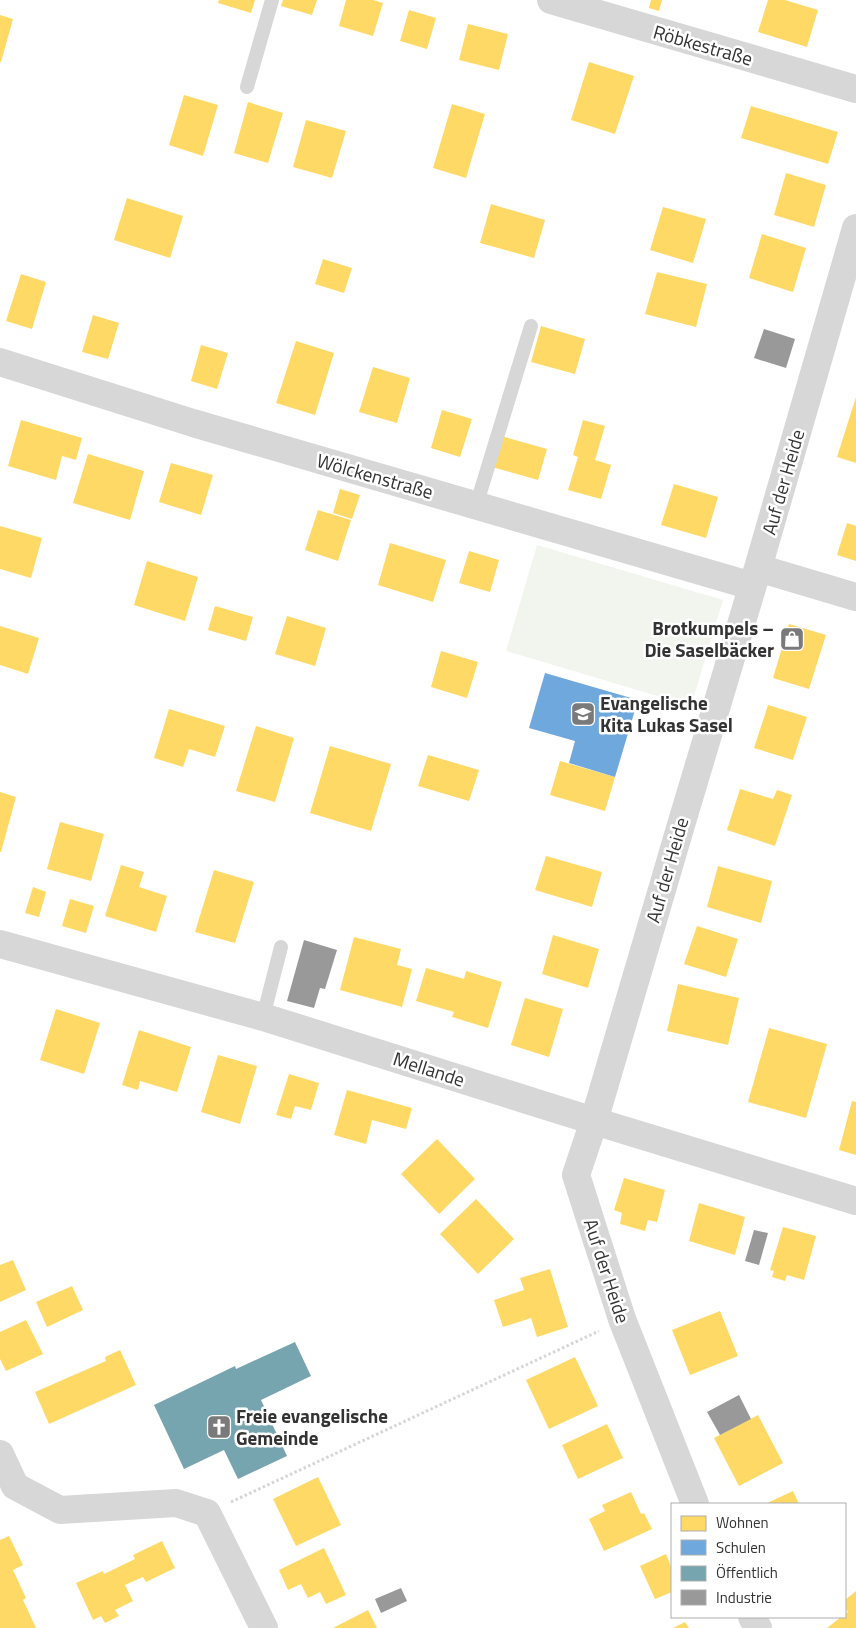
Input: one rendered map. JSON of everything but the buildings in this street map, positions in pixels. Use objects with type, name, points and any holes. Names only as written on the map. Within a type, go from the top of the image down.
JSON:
[{"type":"street","name":"Röbkestraße","points":[[551,0],[600,7],[856,90]]},
{"type":"street","name":"Auf der Heide","points":[[695,1503],[622,1319],[576,1175],[594,1121],[755,577],[856,228]]},
{"type":"street","name":"Wölckenstraße","points":[[0,362],[193,423],[476,506],[755,577],[856,597]]},
{"type":"street","name":"Mellande","points":[[0,944],[263,1017],[856,1201]]},
{"type":"street","points":[[0,1454],[15,1486],[60,1510],[176,1503],[207,1513],[264,1628]]},
{"type":"lane","points":[[247,86],[272,0]]},
{"type":"lane","points":[[476,506],[531,326]]},
{"type":"lane","points":[[263,1017],[281,947]]},
{"type":"path","points":[[207,1513],[622,1319]]},
{"type":"shaded area","points":[[537,545],[723,600],[691,706],[506,651]]},
{"type":"place","name":"Brotkumpels – Die Saselbäcker","points":[[792,639]]},
{"type":"place","name":"Evangelische Kita Lukas Sasel","points":[[583,714]]},
{"type":"place","name":"Freie evangelische Gemeinde","points":[[219,1427]]}]
